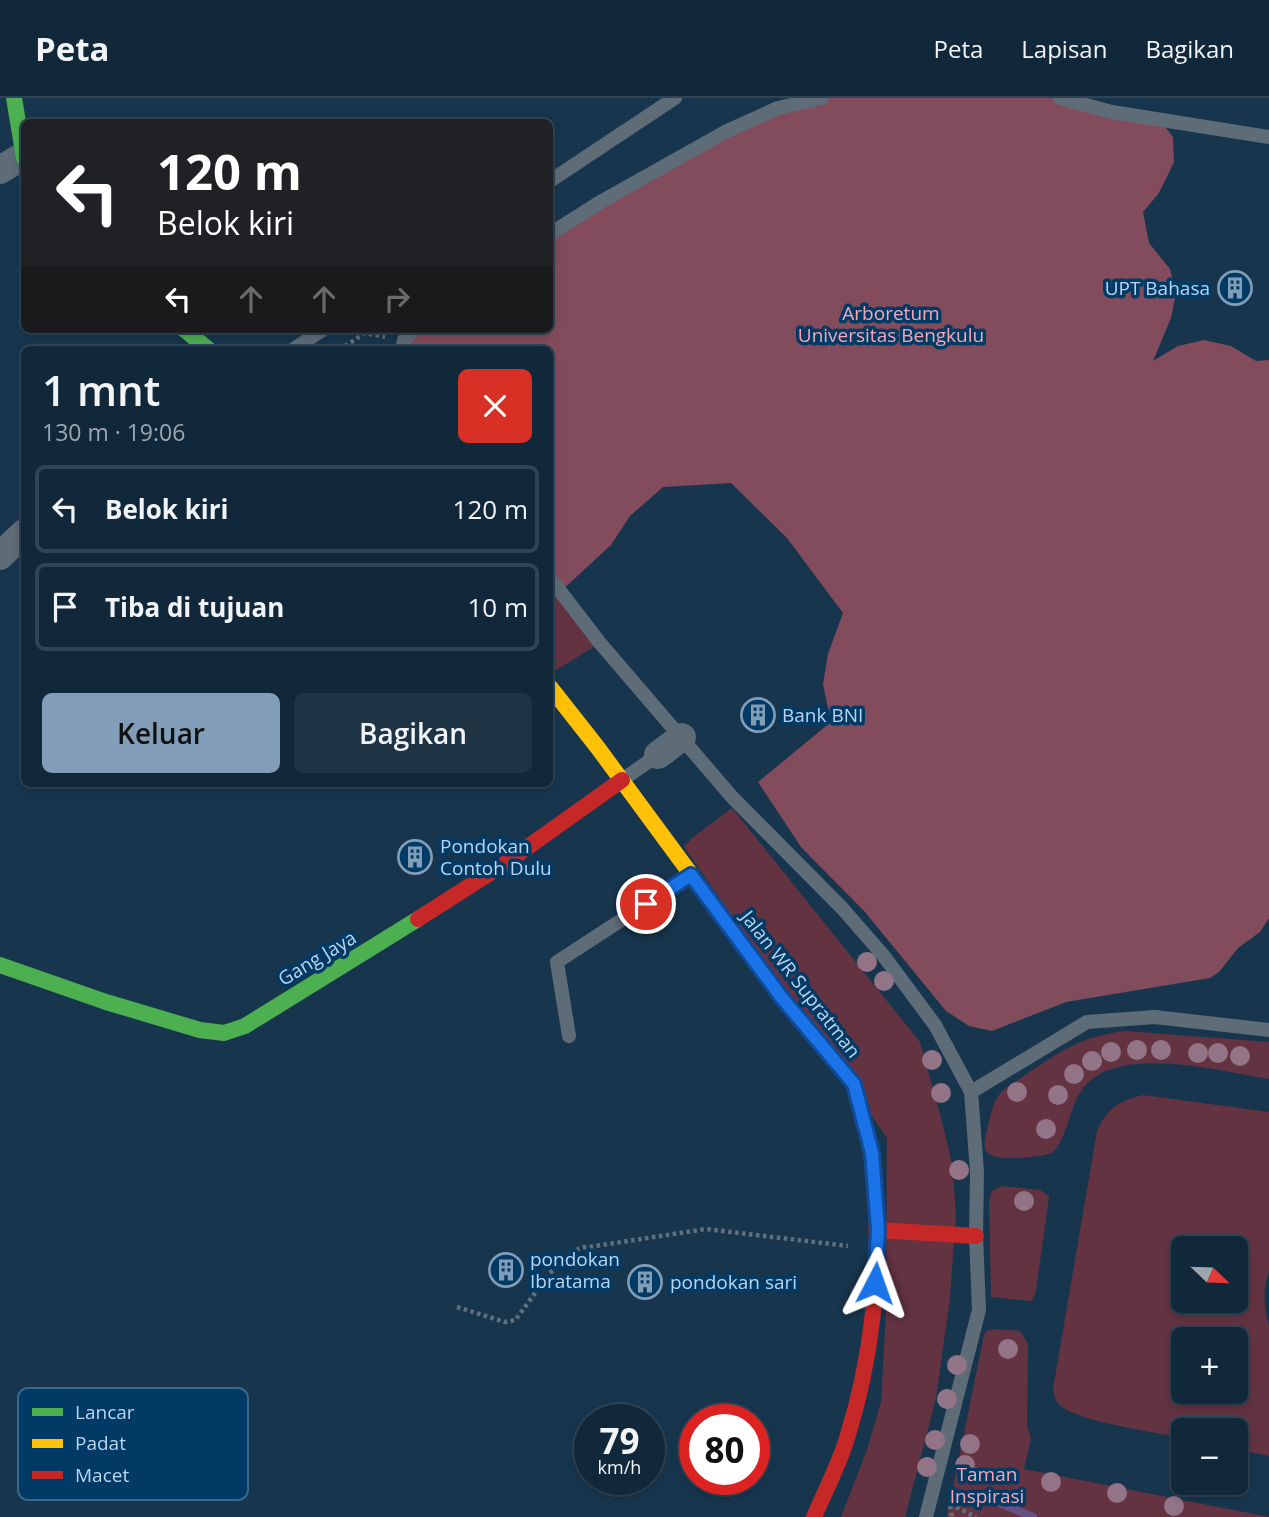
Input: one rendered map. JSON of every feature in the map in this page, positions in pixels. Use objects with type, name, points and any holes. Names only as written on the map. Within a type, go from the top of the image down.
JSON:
[{"type":"main road","points":[[14,98],[16,161]]},
{"type":"main road","name":"Jalan WR Supratman","points":[[553,691],[782,998],[854,1084],[872,1153],[878,1230],[870,1345],[847,1440],[814,1517]]},
{"type":"main road","name":"Gang Jaya","points":[[0,965],[106,1002],[200,1030],[224,1033],[245,1026],[388,939],[504,864],[622,780]]},
{"type":"main road","points":[[878,1230],[976,1236]]},
{"type":"street","points":[[0,556],[21,536]]},
{"type":"street","points":[[658,755],[682,737]]},
{"type":"lane","points":[[553,179],[675,98]]},
{"type":"lane","points":[[553,232],[602,201],[725,132],[778,108],[822,98]]},
{"type":"lane","points":[[1060,98],[1112,112],[1269,137]]},
{"type":"lane","points":[[298,346],[318,333]]},
{"type":"lane","points":[[553,582],[600,642],[732,797],[833,898],[883,955],[934,1025],[971,1092],[977,1172],[979,1310],[926,1517]]},
{"type":"lane","points":[[622,780],[658,755]]},
{"type":"lane","points":[[569,1037],[557,962],[691,875]]},
{"type":"lane","points":[[971,1092],[1087,1022],[1155,1017],[1269,1030]]},
{"type":"path","points":[[345,346],[365,333],[403,345]]},
{"type":"path","points":[[457,1307],[505,1322],[515,1320],[560,1261],[580,1247],[706,1229],[877,1250]]},
{"type":"path","points":[[947,1517],[950,1503],[976,1517]]},
{"type":"green space","name":"Arboretum Universitas Bengkulu","points":[[822,98],[1060,98],[1159,119],[1173,137],[1174,162],[1159,193],[1143,212],[1149,243],[1170,269],[1176,293],[1171,318],[1153,361],[1178,346],[1204,340],[1231,346],[1256,361],[1269,360],[1269,918],[1260,932],[1238,948],[1219,972],[1210,978],[1066,1002],[992,1031],[969,1026],[946,1011],[865,912],[801,847],[758,782],[831,722],[823,684],[828,654],[843,613],[787,538],[731,483],[663,487],[630,516],[611,545],[560,592],[553,582],[553,346],[404,346],[413,333],[553,333],[553,232],[725,132]]},
{"type":"green space","points":[[553,588],[600,643],[555,671],[553,668]]},
{"type":"green space","points":[[732,808],[920,1042],[943,1125],[952,1164],[956,1214],[950,1298],[936,1398],[905,1517],[841,1517],[867,1450],[881,1402],[886,1314],[887,1138],[684,847]]},
{"type":"green space","points":[[1125,1031],[1269,1042],[1269,1079],[1170,1064],[1119,1067],[1098,1075],[1082,1090],[1061,1140],[1052,1153],[1007,1158],[990,1155],[986,1151],[985,1142],[992,1110],[1004,1090],[1072,1046],[1110,1033]]},
{"type":"green space","points":[[1143,1095],[1269,1112],[1269,1271],[1264,1298],[1269,1326],[1269,1456],[1248,1452],[1248,1418],[1171,1418],[1171,1436],[1082,1416],[1059,1404],[1055,1397],[1053,1389],[1097,1131],[1105,1116],[1120,1103]]},
{"type":"green space","points":[[1001,1186],[1040,1190],[1049,1196],[1036,1291],[1030,1301],[991,1297],[989,1200],[992,1191]]},
{"type":"green space","name":"Taman Inspirasi","points":[[986,1331],[1020,1331],[1028,1344],[1027,1427],[1031,1438],[1024,1469],[1269,1517],[947,1517],[984,1335]]},
{"type":"waterway","points":[[1002,1504],[1033,1517]]},
{"type":"traffic: fast","points":[[14,98],[21,140]]},
{"type":"traffic: fast","points":[[189,333],[204,346]]},
{"type":"traffic: fast","points":[[0,965],[106,1002],[200,1030],[224,1033],[245,1026],[418,919]]},
{"type":"traffic: slow","points":[[553,691],[782,998],[854,1084],[872,1153],[875,1191]]},
{"type":"traffic: jam","points":[[418,919],[504,864],[622,780]]},
{"type":"traffic: jam","points":[[814,1517],[844,1448],[863,1378],[873,1316],[877,1253],[875,1191]]},
{"type":"traffic: jam","points":[[878,1230],[976,1236]]},
{"type":"place","name":"UPT Bahasa","points":[[1235,288]]},
{"type":"place","name":"Bank BNI","points":[[758,715]]},
{"type":"place","name":"Pondokan Contoh Dulu","points":[[415,857]]},
{"type":"place","name":"pondokan Ibratama","points":[[506,1270]]},
{"type":"place","name":"pondokan sari","points":[[645,1282]]},
{"type":"route","points":[[646,904],[691,875],[782,998],[854,1084],[872,1153],[878,1230],[875,1283]]}]
